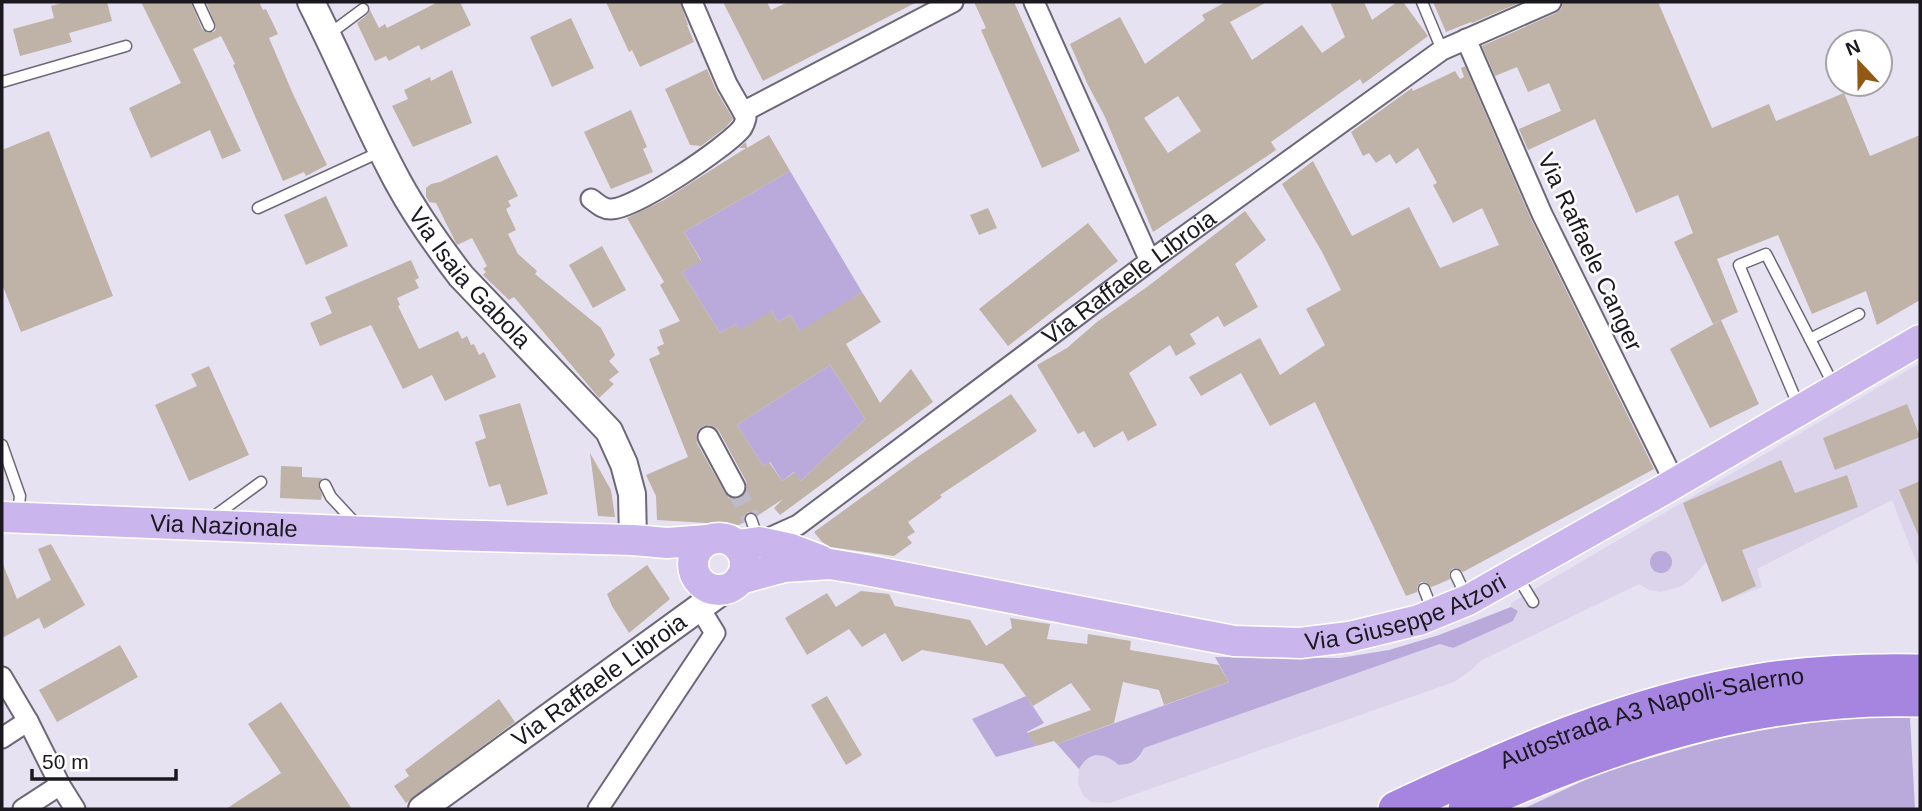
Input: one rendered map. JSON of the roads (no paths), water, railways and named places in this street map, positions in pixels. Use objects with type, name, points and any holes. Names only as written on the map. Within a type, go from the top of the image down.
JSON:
[{"type":"highway","name":"Autostrada A3 Napoli-Salerno","points":[[1396,809],[1549,742],[1631,712],[1695,695],[1797,676],[1853,672],[1920,672]]},
{"type":"highway","name":"Autostrada A3 Napoli-Salerno","points":[[1466,809],[1609,750],[1707,721],[1802,704],[1920,699]]},
{"type":"main road","name":"Via Giuseppe Atzori","points":[[445,535],[667,543],[749,535],[791,547],[830,564],[1234,641],[1300,643],[1349,637],[1419,620],[1429,601],[1462,587],[1515,573],[1920,341]]},
{"type":"main road","name":"Via Nazionale","points":[[9,517],[445,535]]},
{"type":"main road","points":[[712,587],[745,565],[749,535]]},
{"type":"main road","points":[[707,540],[695,552],[693,560],[712,587]]},
{"type":"main road","points":[[667,543],[712,587]]},
{"type":"main road","points":[[712,587],[791,547]]},
{"type":"street","name":"Via Isaia Gabola","points":[[311,2],[382,151],[419,217],[461,276],[609,431],[624,464],[632,494],[632,540]]},
{"type":"street","points":[[592,199],[600,206],[610,209],[637,201],[710,155],[743,127],[746,118],[727,84],[692,2]]},
{"type":"street","points":[[743,112],[953,2]]},
{"type":"street","points":[[1034,2],[1150,261]]},
{"type":"street","name":"Via Raffaele Libroia","points":[[791,547],[1150,261],[1442,50],[1551,2]]},
{"type":"street","name":"Via Raffaele Canger","points":[[1466,39],[1542,214],[1675,483]]},
{"type":"street","points":[[708,438],[735,487]]},
{"type":"street","points":[[597,809],[715,634],[712,587]]},
{"type":"street","name":"Via Raffaele Libroia","points":[[422,809],[484,758],[712,587]]},
{"type":"street","points":[[2,677],[75,809]]},
{"type":"street","points":[[2,737],[27,721]]},
{"type":"street","points":[[23,809],[60,785]]},
{"type":"lane","points":[[198,2],[209,26]]},
{"type":"lane","points":[[1422,2],[1442,50]]},
{"type":"lane","points":[[328,35],[363,9]]},
{"type":"lane","points":[[2,82],[126,46]]},
{"type":"lane","points":[[257,208],[382,151]]},
{"type":"lane","points":[[1800,410],[1739,265],[1766,254],[1836,390]]},
{"type":"lane","points":[[1810,340],[1858,314]]},
{"type":"lane","points":[[2,445],[20,496],[9,517]]},
{"type":"lane","points":[[201,525],[261,482]]},
{"type":"lane","points":[[325,485],[331,497],[363,531]]},
{"type":"lane","points":[[1515,573],[1533,602]]},
{"type":"tunnel","points":[[735,487],[751,519]]}]
